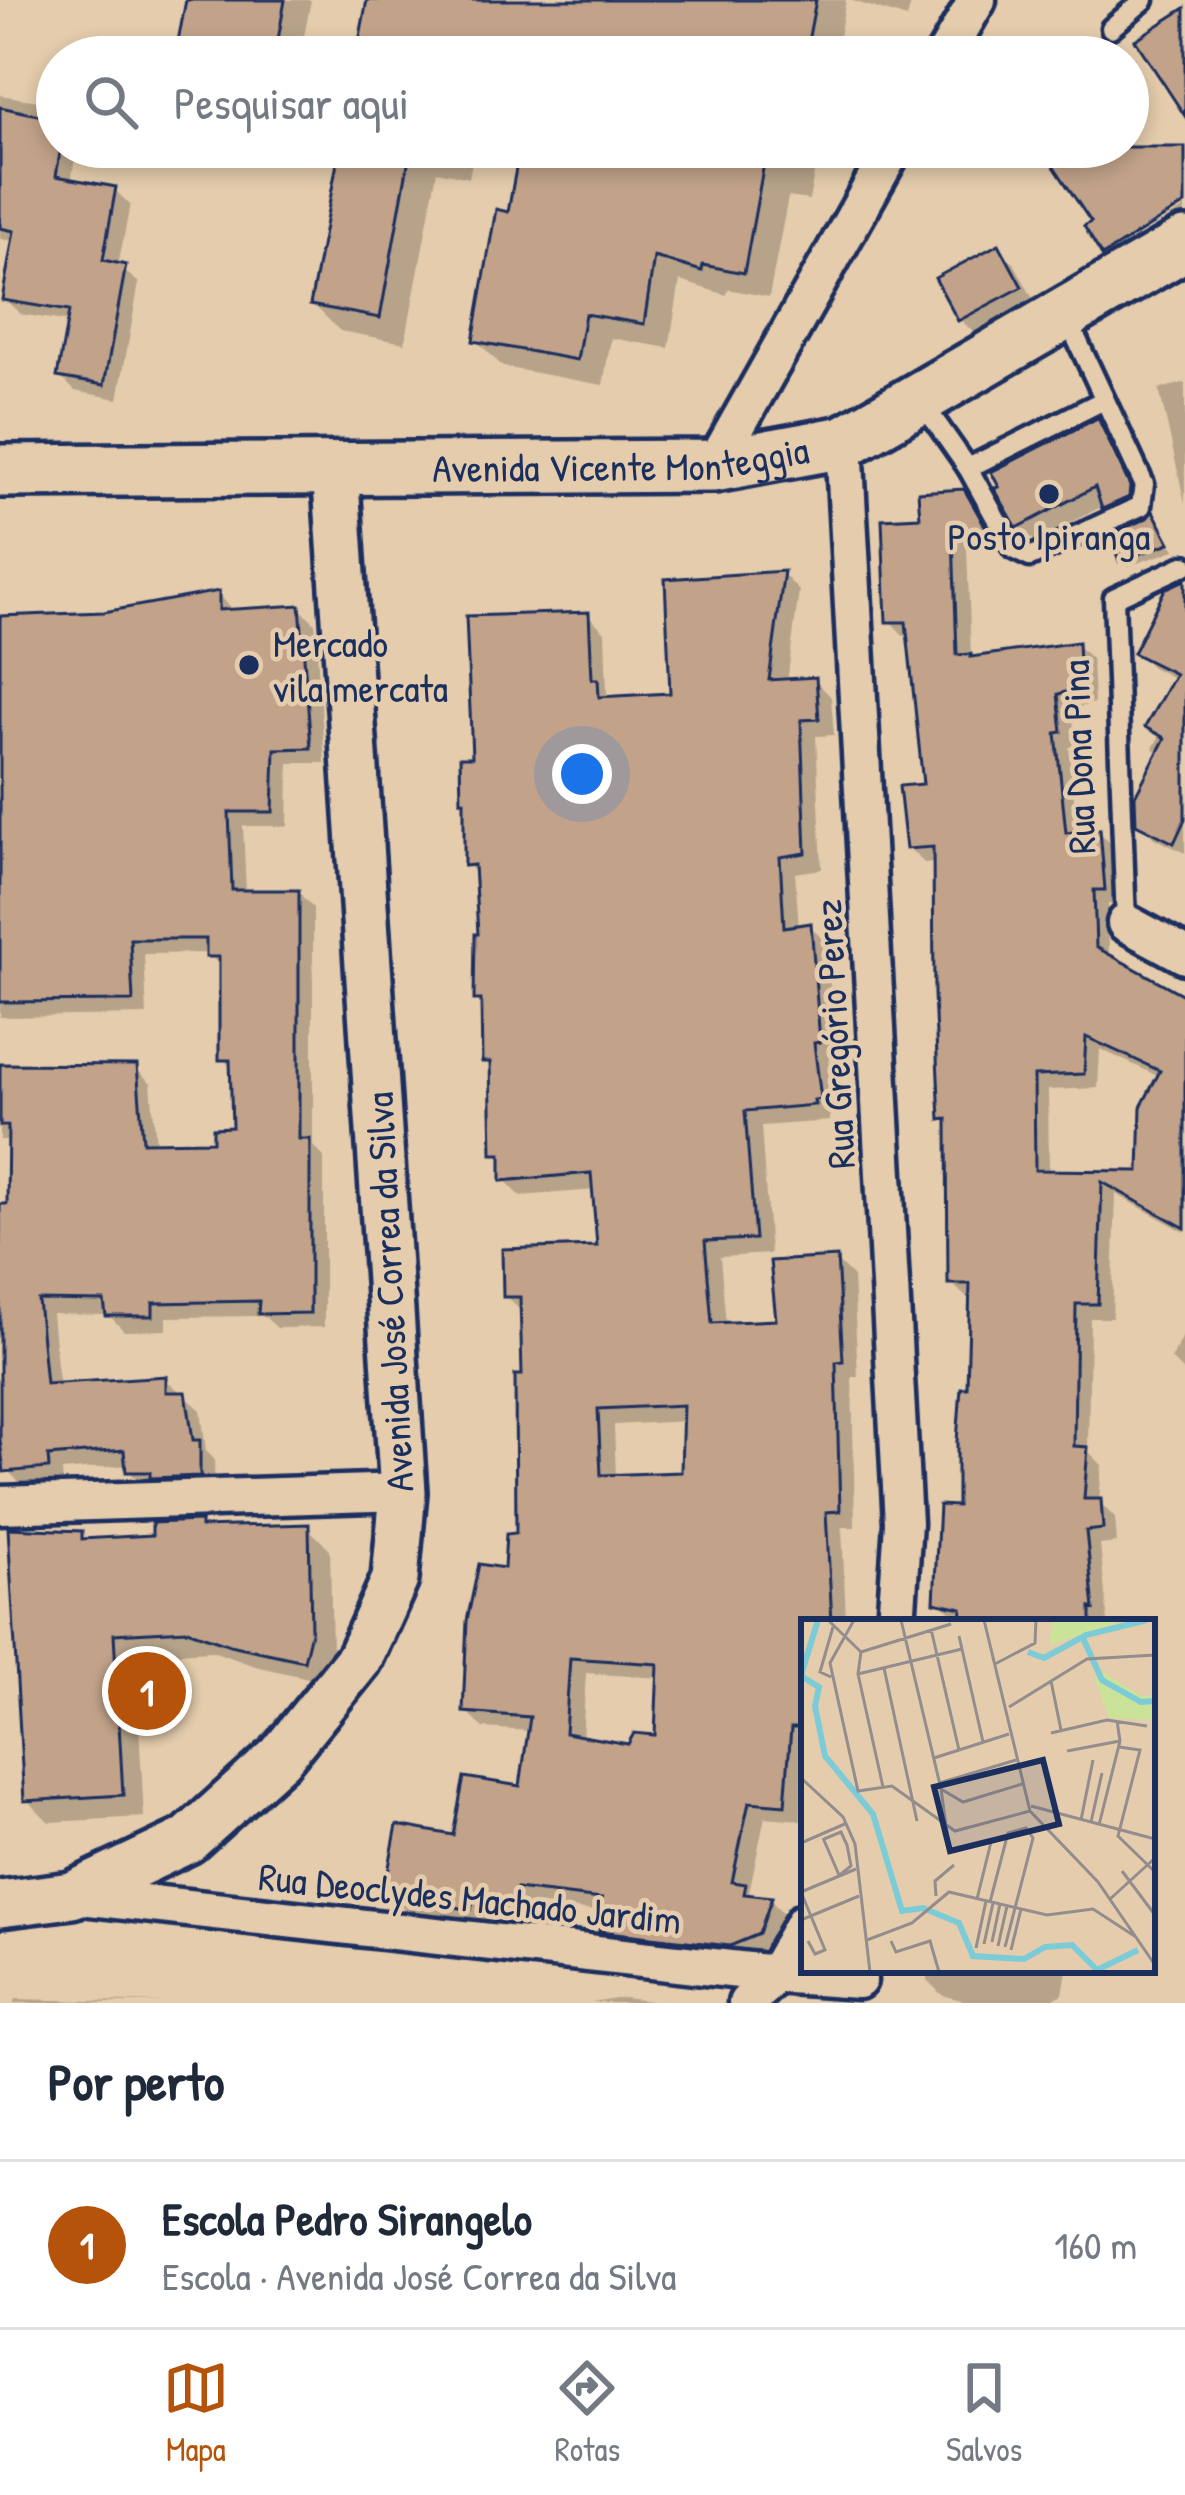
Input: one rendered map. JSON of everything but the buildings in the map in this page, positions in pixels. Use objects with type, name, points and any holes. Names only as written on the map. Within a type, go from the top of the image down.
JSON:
[{"type":"main road","name":"Avenida Vicente Monteggia","points":[[0,471],[714,466],[844,442],[1185,244]]},
{"type":"street","points":[[956,36],[976,0]]},
{"type":"street","points":[[714,466],[882,168]]},
{"type":"street","name":"Rua Gregório Perez","points":[[844,442],[903,1523],[896,1619]]},
{"type":"street","name":"Avenida José Correa da Silva","points":[[0,1904],[72,1895],[188,1840],[280,1757],[359,1659],[395,1579],[404,1492],[335,468]]},
{"type":"street","name":"Rua Dona Pina","points":[[1126,923],[1185,955]]},
{"type":"street","points":[[0,1505],[404,1492]]},
{"type":"street","name":"Rua Deoclydes Machado Jardim","points":[[72,1895],[859,1980]]},
{"type":"street","points":[[747,2003],[775,1974],[801,1927]]},
{"type":"lane","points":[[1111,28],[1144,0]]},
{"type":"lane","points":[[920,399],[968,468],[1013,549],[1030,557],[1141,506],[1144,484],[1066,316]]},
{"type":"lane","points":[[968,468],[1102,400]]},
{"type":"lane","name":"Rua Dona Pina","points":[[1126,923],[1114,598],[1185,565]]},
{"type":"place","name":"Posto Ipiranga","points":[[1049,494]]},
{"type":"place","name":"Mercado vila mercata","points":[[249,665]]},
{"type":"place","name":"Escola Pedro Sirangelo","points":[[147,1691]]}]
